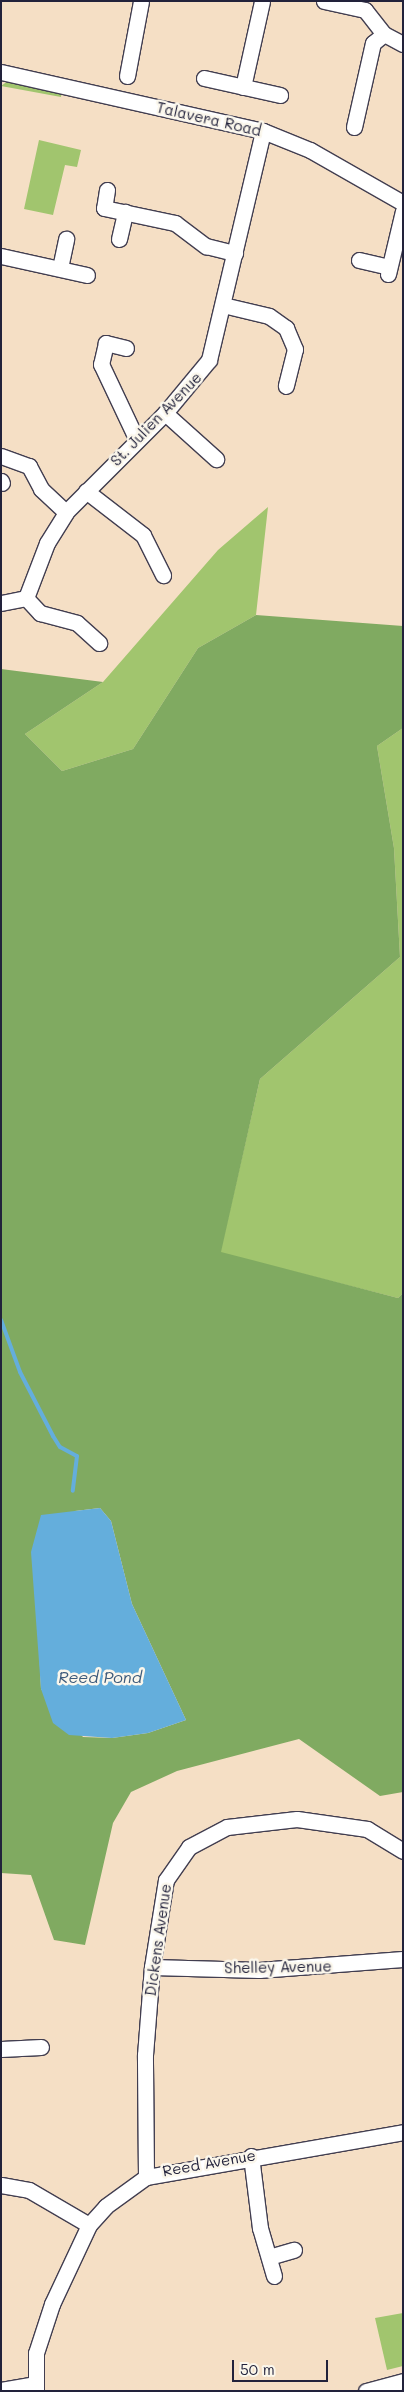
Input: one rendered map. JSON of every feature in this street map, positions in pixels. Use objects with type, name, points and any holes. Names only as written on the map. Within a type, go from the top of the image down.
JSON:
[{"type":"street","points":[[126,76],[141,1]]},
{"type":"street","points":[[243,87],[262,1]]},
{"type":"street","points":[[324,1],[374,8],[384,34],[403,44]]},
{"type":"street","points":[[354,127],[373,43],[384,34]]},
{"type":"street","name":"Talavera Road","points":[[1,72],[263,131],[310,150],[403,202]]},
{"type":"street","points":[[204,78],[280,95]]},
{"type":"street","name":"St. Julien Avenue","points":[[26,598],[48,543],[66,512],[166,413],[209,360],[263,131]]},
{"type":"street","points":[[107,190],[104,208],[175,223],[206,246],[235,253]]},
{"type":"street","points":[[360,260],[389,271],[403,211]]},
{"type":"street","points":[[119,239],[125,212]]},
{"type":"street","points":[[60,268],[66,239]]},
{"type":"street","points":[[1,256],[87,275]]},
{"type":"street","points":[[223,305],[269,316],[286,328],[295,349],[286,386]]},
{"type":"street","points":[[126,348],[106,343],[102,364],[137,440]]},
{"type":"street","points":[[166,413],[216,459]]},
{"type":"street","points":[[1,456],[29,466],[41,489],[66,512]]},
{"type":"street","points":[[86,491],[143,536],[163,575]]},
{"type":"street","points":[[1,603],[26,598],[40,612],[77,623],[99,643]]},
{"type":"street","name":"Dickens Avenue","points":[[146,2177],[145,2055],[152,1967],[166,1880],[189,1847],[227,1826],[296,1819],[367,1829],[403,1851]]},
{"type":"street","name":"Shelley Avenue","points":[[152,1967],[259,1970],[403,1959]]},
{"type":"street","points":[[1,2049],[41,2047]]},
{"type":"street","name":"Reed Avenue","points":[[35,2388],[36,2353],[52,2304],[89,2225],[106,2206],[146,2177],[251,2156],[403,2132]]},
{"type":"street","points":[[251,2156],[260,2228],[274,2276]]},
{"type":"street","points":[[1,2184],[29,2190],[89,2225]]},
{"type":"street","points":[[269,2257],[294,2250]]},
{"type":"street","points":[[366,2391],[403,2381]]},
{"type":"street","points":[[1,2390],[35,2388]]},
{"type":"green space","points":[[12,78],[62,90],[61,97],[1,86]]},
{"type":"green space","points":[[39,140],[81,150],[77,167],[65,165],[53,215],[24,209]]},
{"type":"green space","points":[[268,507],[256,615],[198,648],[133,749],[62,771],[25,734],[103,682],[218,550]]},
{"type":"green space","points":[[256,615],[403,626],[403,728],[377,746],[394,848],[400,957],[260,1079],[221,1252],[398,1298],[403,1293],[403,1792],[380,1796],[299,1739],[177,1771],[131,1792],[113,1823],[85,1945],[54,1940],[31,1875],[1,1873],[1,669],[103,682],[25,734],[62,771],[133,749],[198,648]],"holes":[[[100,1508],[111,1521],[132,1604],[186,1720],[148,1733],[112,1738],[83,1737],[41,1689],[38,1625],[75,1511]]]},
{"type":"green space","points":[[403,728],[403,1293],[398,1298],[220,1253],[260,1079],[400,957],[394,848],[377,746]]},
{"type":"green space","points":[[403,2313],[403,2366],[387,2370],[375,2318]]},
{"type":"water","name":"Reed Pond","points":[[100,1508],[111,1521],[132,1604],[186,1720],[148,1733],[112,1738],[69,1735],[53,1723],[41,1689],[31,1552],[41,1515]]},
{"type":"waterway","points":[[1,1320],[20,1372],[53,1436],[60,1447],[77,1456],[73,1491]]}]
